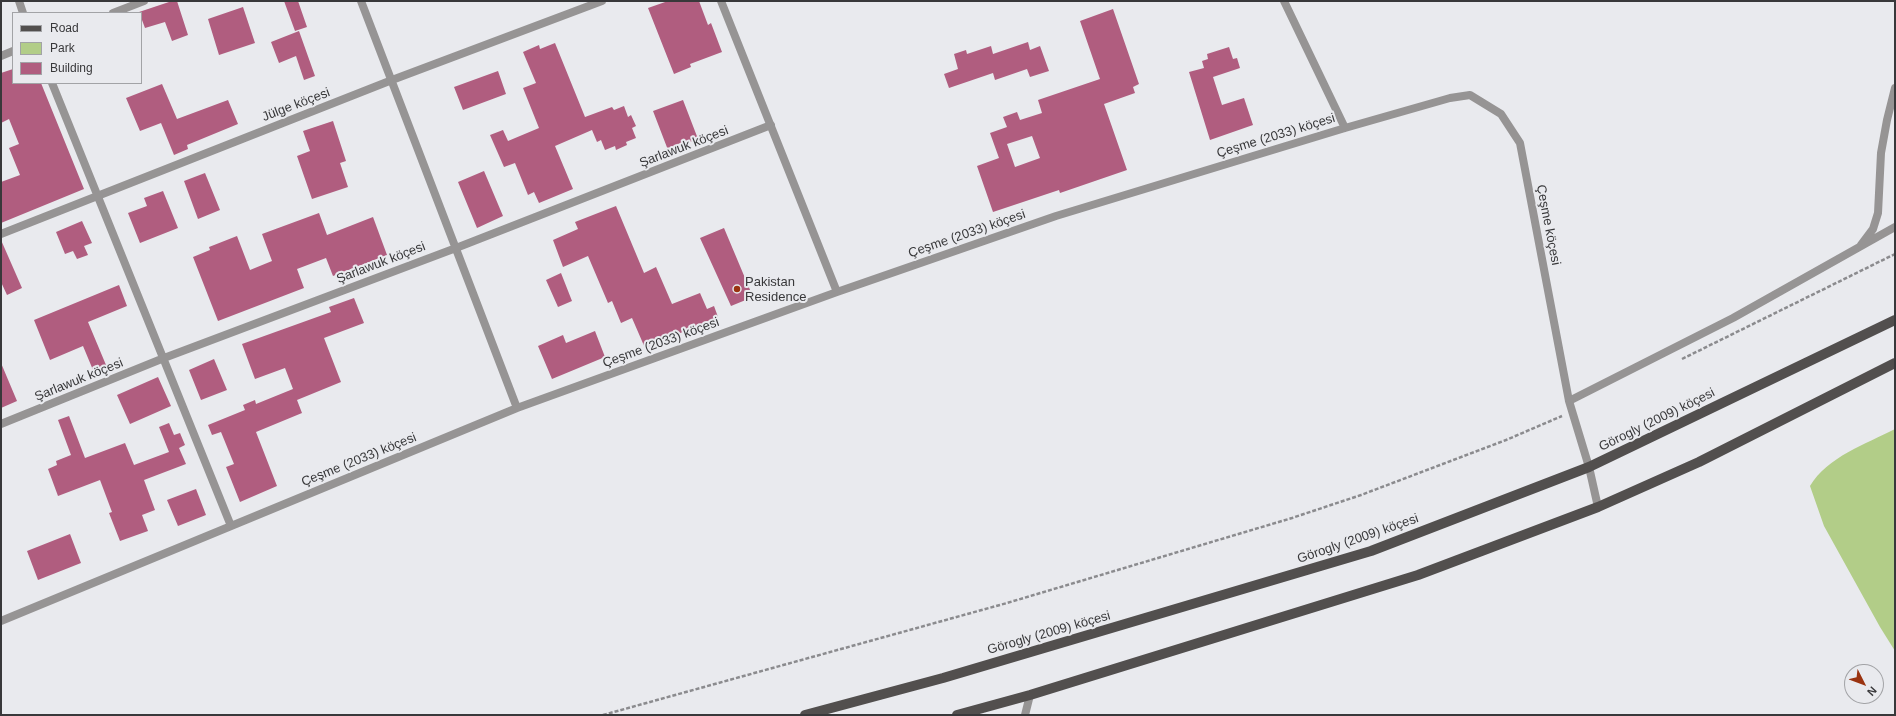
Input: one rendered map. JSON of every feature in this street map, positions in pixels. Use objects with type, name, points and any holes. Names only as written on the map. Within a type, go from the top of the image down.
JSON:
[{"type":"main road","name":"Görogly (2009) köçesi","points":[[804,715],[943,678],[1371,551],[1589,467],[1895,320]]},
{"type":"main road","points":[[957,715],[1030,695],[1418,575],[1598,507],[1699,462],[1895,363]]},
{"type":"street","points":[[18,1],[24,12]]},
{"type":"street","points":[[116,12],[144,1]]},
{"type":"street","points":[[361,1],[517,408]]},
{"type":"street","name":"Jülge köçesi","points":[[1,234],[392,80],[602,1]]},
{"type":"street","points":[[721,1],[837,292]]},
{"type":"street","points":[[1284,1],[1344,128]]},
{"type":"street","points":[[1,56],[12,51]]},
{"type":"street","points":[[52,84],[99,195],[231,526]]},
{"type":"street","points":[[1859,247],[1873,229],[1878,213],[1881,153],[1895,88]]},
{"type":"street","name":"Çeşme köçesi","points":[[1344,128],[1450,98],[1470,96],[1501,114],[1520,143],[1569,401],[1589,467],[1598,507]]},
{"type":"street","name":"Şarlawuk köçesi","points":[[1,424],[164,358],[456,248],[771,125]]},
{"type":"street","name":"Çeşme (2033) köçesi","points":[[1,621],[517,408],[837,292],[1056,216],[1344,128]]},
{"type":"street","points":[[1569,401],[1734,318],[1895,227]]},
{"type":"street","points":[[1025,715],[1030,695]]},
{"type":"path","points":[[1680,360],[1895,254]]},
{"type":"path","points":[[603,715],[1007,603],[1292,518],[1361,495],[1506,440],[1572,412]]},
{"type":"green space","points":[[1895,429],[1895,651],[1824,526],[1810,486],[1826,467],[1837,459]]},
{"type":"building","points":[[172,1],[177,1],[188,35],[172,41],[165,22],[145,28],[142,20],[142,12],[139,12]]},
{"type":"building","points":[[284,1],[298,1],[307,27],[295,31]]},
{"type":"building","points":[[668,1],[699,1],[708,25],[711,23],[722,52],[690,64],[691,67],[674,74],[648,8]]},
{"type":"building","points":[[243,7],[255,43],[219,55],[208,19]]},
{"type":"building","points":[[1113,9],[1139,84],[1133,87],[1135,93],[1104,104],[1127,170],[1060,193],[1059,190],[993,212],[977,166],[999,158],[990,133],[1007,127],[1003,117],[1017,112],[1020,120],[1042,113],[1038,100],[1100,79],[1080,21]],"holes":[[[1032,136],[1040,158],[1015,167],[1007,144]]]},
{"type":"building","points":[[299,31],[315,76],[304,80],[296,56],[279,63],[271,42]]},
{"type":"building","points":[[1028,42],[1030,50],[1040,46],[1049,71],[1030,77],[1027,69],[995,80],[993,73],[949,88],[944,74],[958,69],[954,54],[966,50],[967,54],[991,46],[993,54]]},
{"type":"building","points":[[555,43],[585,117],[612,107],[614,110],[624,106],[628,117],[631,115],[636,126],[632,128],[636,138],[626,142],[627,145],[616,150],[615,146],[605,150],[601,140],[597,142],[592,130],[555,146],[573,189],[539,203],[534,192],[528,195],[515,163],[504,167],[490,135],[503,130],[508,141],[539,128],[523,88],[536,83],[523,52],[539,45],[540,49]]},
{"type":"building","points":[[1229,47],[1233,59],[1237,58],[1240,68],[1213,77],[1222,105],[1244,98],[1253,125],[1210,140],[1189,72],[1204,68],[1202,61],[1208,59],[1207,54]]},
{"type":"building","points":[[12,69],[12,84],[41,84],[84,189],[1,223],[1,182],[20,175],[9,148],[19,144],[9,119],[1,123],[1,73]]},
{"type":"building","points":[[498,71],[506,94],[463,110],[454,87]]},
{"type":"building","points":[[162,84],[177,119],[228,100],[238,124],[187,145],[188,149],[174,155],[161,123],[140,131],[126,98]]},
{"type":"building","points":[[683,100],[698,139],[668,150],[653,111]]},
{"type":"building","points":[[333,121],[346,161],[340,163],[348,187],[312,199],[297,156],[310,151],[303,131]]},
{"type":"building","points":[[484,171],[503,216],[477,228],[458,182]]},
{"type":"building","points":[[205,173],[220,210],[198,219],[184,181]]},
{"type":"building","points":[[163,191],[178,228],[140,243],[128,213],[147,206],[144,198]]},
{"type":"building","points":[[616,206],[644,273],[656,267],[672,304],[700,293],[707,309],[714,306],[718,317],[645,348],[632,318],[621,323],[612,301],[608,303],[588,256],[563,267],[553,240],[578,229],[575,222]]},
{"type":"building","points":[[319,213],[327,235],[373,217],[387,255],[333,276],[326,258],[297,269],[304,288],[218,321],[193,257],[210,250],[209,247],[237,236],[250,270],[272,261],[262,234]]},
{"type":"building","points":[[82,221],[92,243],[84,246],[88,255],[77,259],[73,251],[65,254],[56,232]]},
{"type":"building","points":[[724,228],[753,297],[731,306],[700,238]]},
{"type":"building","points":[[1,240],[22,288],[7,295],[1,282]]},
{"type":"building","points":[[561,273],[572,301],[558,307],[546,280]]},
{"type":"building","points":[[119,285],[127,306],[88,322],[106,365],[93,370],[83,346],[50,360],[34,320]]},
{"type":"building","points":[[354,298],[364,323],[324,338],[341,382],[297,400],[302,413],[256,432],[277,486],[240,502],[226,467],[234,464],[221,432],[212,435],[208,425],[245,410],[243,405],[255,400],[256,404],[293,389],[285,368],[255,379],[242,344],[331,312],[329,307]]},
{"type":"building","points":[[595,331],[605,357],[552,379],[538,346],[563,335],[566,343]]},
{"type":"building","points":[[214,359],[227,390],[201,400],[189,370]]},
{"type":"building","points":[[1,363],[17,401],[1,408]]},
{"type":"building","points":[[158,377],[171,406],[130,424],[117,395]]},
{"type":"building","points":[[69,416],[85,458],[125,443],[134,465],[169,452],[159,427],[169,423],[174,435],[180,433],[185,445],[179,448],[186,464],[144,480],[155,510],[142,515],[148,531],[120,541],[109,513],[112,512],[100,480],[58,496],[48,469],[57,465],[56,461],[71,455],[58,420]]},
{"type":"building","points":[[196,489],[206,515],[178,526],[167,500]]},
{"type":"building","points":[[70,534],[81,563],[38,580],[27,551]]},
{"type":"place","name":"Pakistan Residence","points":[[737,289]]}]
